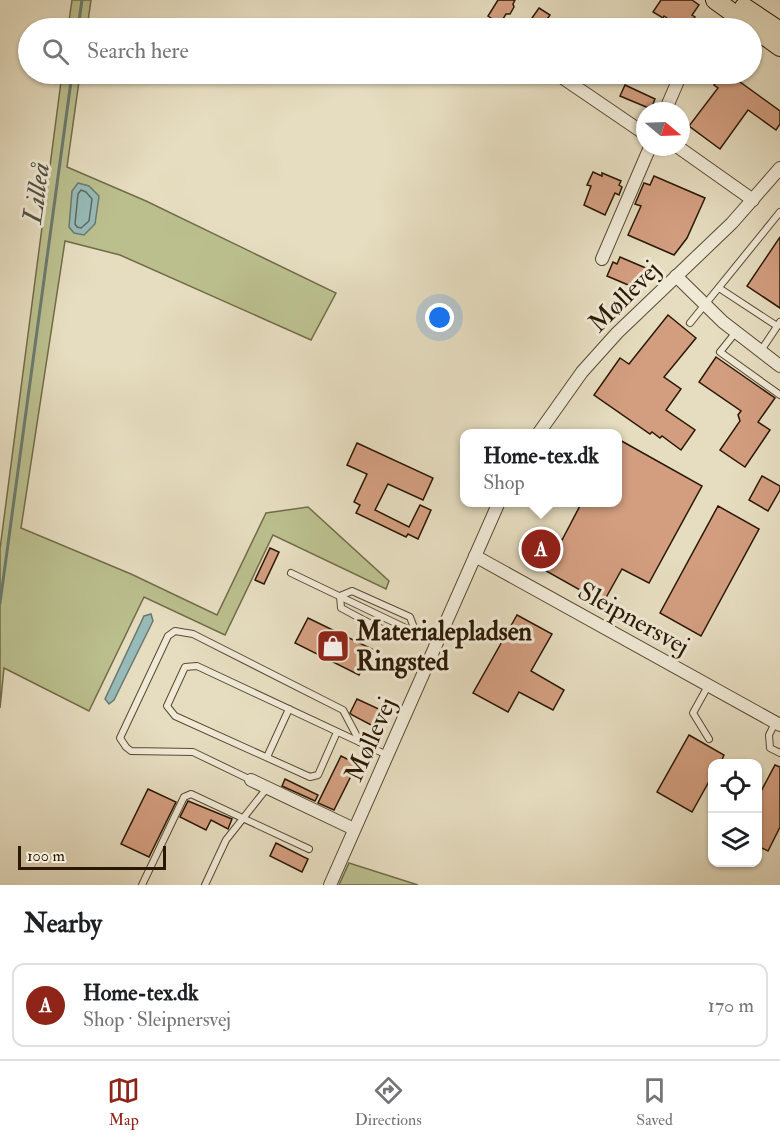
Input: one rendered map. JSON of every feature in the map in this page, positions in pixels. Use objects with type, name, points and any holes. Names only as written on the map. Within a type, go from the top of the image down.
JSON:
[{"type":"main road","points":[[715,0],[740,18]]},
{"type":"main road","points":[[732,0],[760,18]]},
{"type":"main road","points":[[762,19],[780,31]]},
{"type":"main road","points":[[762,34],[780,47]]},
{"type":"street","points":[[572,84],[636,128]]},
{"type":"street","points":[[669,102],[677,84]]},
{"type":"street","points":[[690,155],[753,200]]},
{"type":"street","name":"Møllevej","points":[[602,259],[646,156]]},
{"type":"street","name":"Møllevej","points":[[542,429],[582,372],[617,333],[753,200],[780,168]]},
{"type":"street","points":[[676,276],[736,332],[780,366]]},
{"type":"street","name":"Møllevej","points":[[330,885],[497,507]]},
{"type":"street","name":"Sleipnersvej","points":[[475,556],[778,723]]},
{"type":"street","points":[[252,780],[354,829]]},
{"type":"lane","points":[[690,323],[780,212]]},
{"type":"lane","points":[[719,288],[779,324],[760,352]]},
{"type":"lane","points":[[736,332],[720,352],[780,395]]},
{"type":"lane","points":[[291,573],[437,643]]},
{"type":"lane","points":[[340,596],[352,591],[394,609],[410,617],[416,633]]},
{"type":"lane","points":[[340,596],[341,608],[396,635],[410,636],[416,633]]},
{"type":"lane","points":[[252,780],[193,752],[131,751],[120,738],[168,636],[175,631],[193,634],[344,710],[360,742]]},
{"type":"lane","points":[[337,732],[318,775],[310,777],[175,716],[167,706],[184,667],[197,666],[387,755]]},
{"type":"lane","name":"Sleipnersvej","points":[[709,685],[693,713],[709,739]]},
{"type":"lane","points":[[267,758],[289,709]]},
{"type":"lane","name":"Sleipnersvej","points":[[778,723],[769,735],[770,748],[780,753]]},
{"type":"lane","points":[[205,885],[225,840],[267,788]]},
{"type":"lane","points":[[142,885],[184,797],[191,794],[309,849]]},
{"type":"green space","points":[[72,0],[91,0],[88,18],[69,18]]},
{"type":"green space","points":[[61,84],[79,84],[67,167],[146,201],[336,293],[311,340],[120,255],[65,241],[21,528],[131,574],[217,615],[266,513],[308,507],[389,581],[386,589],[273,535],[225,635],[144,597],[89,711],[4,668],[0,708],[0,549]]},
{"type":"green space","points":[[349,863],[418,885],[339,885]]},
{"type":"water","points":[[78,183],[89,186],[99,196],[95,224],[84,235],[74,233],[69,227],[72,191]]},
{"type":"water","points":[[151,614],[153,621],[114,700],[109,704],[105,699],[144,616]]},
{"type":"building","points":[[498,0],[515,0],[510,14],[506,14],[504,18],[488,16]]},
{"type":"building","points":[[661,0],[692,0],[699,5],[692,15],[694,18],[664,16],[663,18],[653,12]]},
{"type":"building","points":[[539,8],[550,15],[548,18],[532,18]]},
{"type":"building","points":[[715,84],[743,84],[780,111],[780,124],[776,130],[748,110],[720,149],[690,127],[718,88]]},
{"type":"building","points":[[625,85],[655,99],[654,102],[636,103],[620,96]]},
{"type":"building","points":[[593,172],[602,176],[602,173],[621,181],[619,185],[622,187],[619,195],[615,193],[605,215],[584,205],[591,186],[587,185]]},
{"type":"building","points":[[654,176],[705,198],[687,238],[674,255],[628,235],[641,206],[635,204],[644,183],[650,185]]},
{"type":"building","points":[[780,237],[780,308],[747,286]]},
{"type":"building","points":[[620,257],[648,269],[642,283],[636,280],[633,287],[607,276],[613,262],[617,264]]},
{"type":"building","points":[[668,315],[696,338],[664,377],[681,389],[666,410],[695,430],[681,450],[662,436],[660,438],[652,432],[650,434],[594,395],[620,358],[629,364]]},
{"type":"building","points":[[716,357],[775,398],[758,422],[770,430],[745,467],[720,450],[740,421],[738,415],[741,411],[699,382]]},
{"type":"building","points":[[622,441],[702,486],[649,583],[622,569],[603,603],[532,563],[549,533],[562,540],[579,507],[622,507]]},
{"type":"building","points":[[357,443],[433,478],[423,500],[388,484],[375,510],[409,527],[420,505],[431,510],[418,539],[408,534],[406,537],[356,513],[360,505],[354,502],[367,474],[347,465]]},
{"type":"building","points":[[762,476],[780,486],[768,511],[749,500]]},
{"type":"building","points":[[718,506],[759,529],[701,636],[660,613]]},
{"type":"building","points":[[270,548],[279,552],[264,584],[255,580]]},
{"type":"building","points":[[517,615],[552,634],[531,671],[564,690],[553,710],[519,692],[508,712],[473,693]]},
{"type":"building","name":"Materialepladsen Ringsted","points":[[308,618],[372,649],[359,675],[295,643]]},
{"type":"building","points":[[357,699],[381,710],[373,726],[350,713]]},
{"type":"building","points":[[689,735],[724,755],[722,759],[708,759],[708,783],[692,812],[657,792]]},
{"type":"building","points":[[341,756],[357,764],[334,810],[318,803]]},
{"type":"building","points":[[775,765],[780,767],[780,827],[768,851],[762,848],[762,789]]},
{"type":"building","points":[[285,779],[318,795],[315,801],[282,786]]},
{"type":"building","points":[[148,789],[176,802],[149,857],[121,844]]},
{"type":"building","points":[[188,801],[232,819],[228,829],[211,820],[206,830],[180,817]]},
{"type":"building","points":[[276,843],[308,859],[302,872],[270,856]]},
{"type":"waterway","name":"Lilleå","points":[[79,18],[82,0]]},
{"type":"waterway","name":"Lilleå","points":[[0,603],[71,84]]},
{"type":"place","name":"Home-tex.dk","points":[[541,549]]},
{"type":"place","name":"Materialepladsen Ringsted","points":[[333,646]]}]
